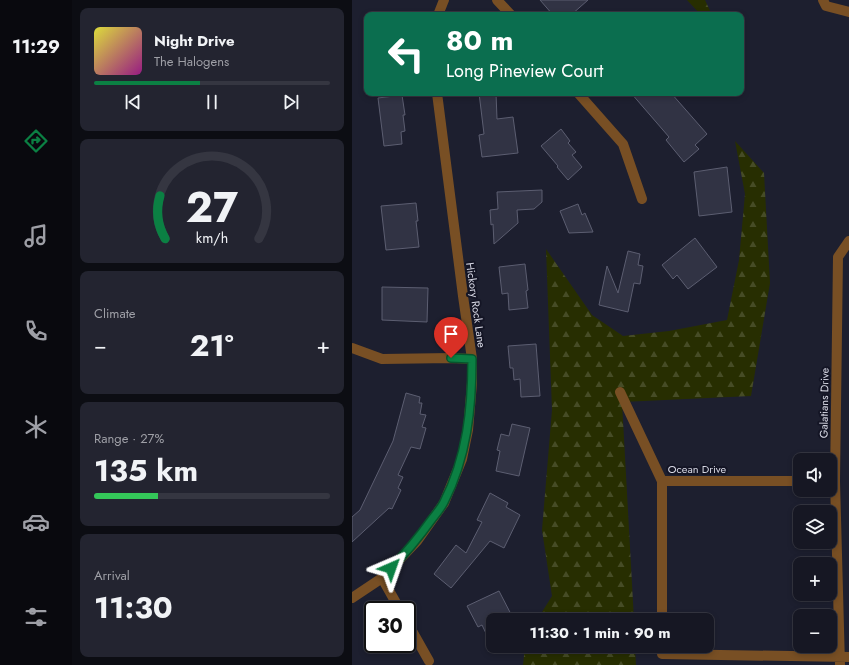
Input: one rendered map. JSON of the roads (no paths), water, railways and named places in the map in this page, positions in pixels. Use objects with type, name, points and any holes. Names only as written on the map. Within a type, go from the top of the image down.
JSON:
[{"type":"street","points":[[439,12],[444,0]]},
{"type":"street","points":[[497,0],[508,12]]},
{"type":"street","points":[[822,0],[826,6],[849,12]]},
{"type":"street","name":"Hickory Rock Lane","points":[[352,598],[382,578],[417,541],[444,503],[462,459],[468,430],[472,383],[472,359],[462,296],[438,96]]},
{"type":"street","points":[[581,96],[623,144],[642,199]]},
{"type":"street","name":"Galatians Drive","points":[[833,453],[838,257],[849,241]]},
{"type":"street","points":[[352,348],[382,359],[472,359]]},
{"type":"street","points":[[620,392],[662,481]]},
{"type":"street","name":"Ocean Drive","points":[[662,613],[662,481],[793,481]]},
{"type":"street","name":"Galatians Drive","points":[[833,497],[843,659]]},
{"type":"street","points":[[382,578],[395,601]]},
{"type":"street","points":[[416,638],[429,661]]},
{"type":"street","points":[[662,653],[843,659]]}]
